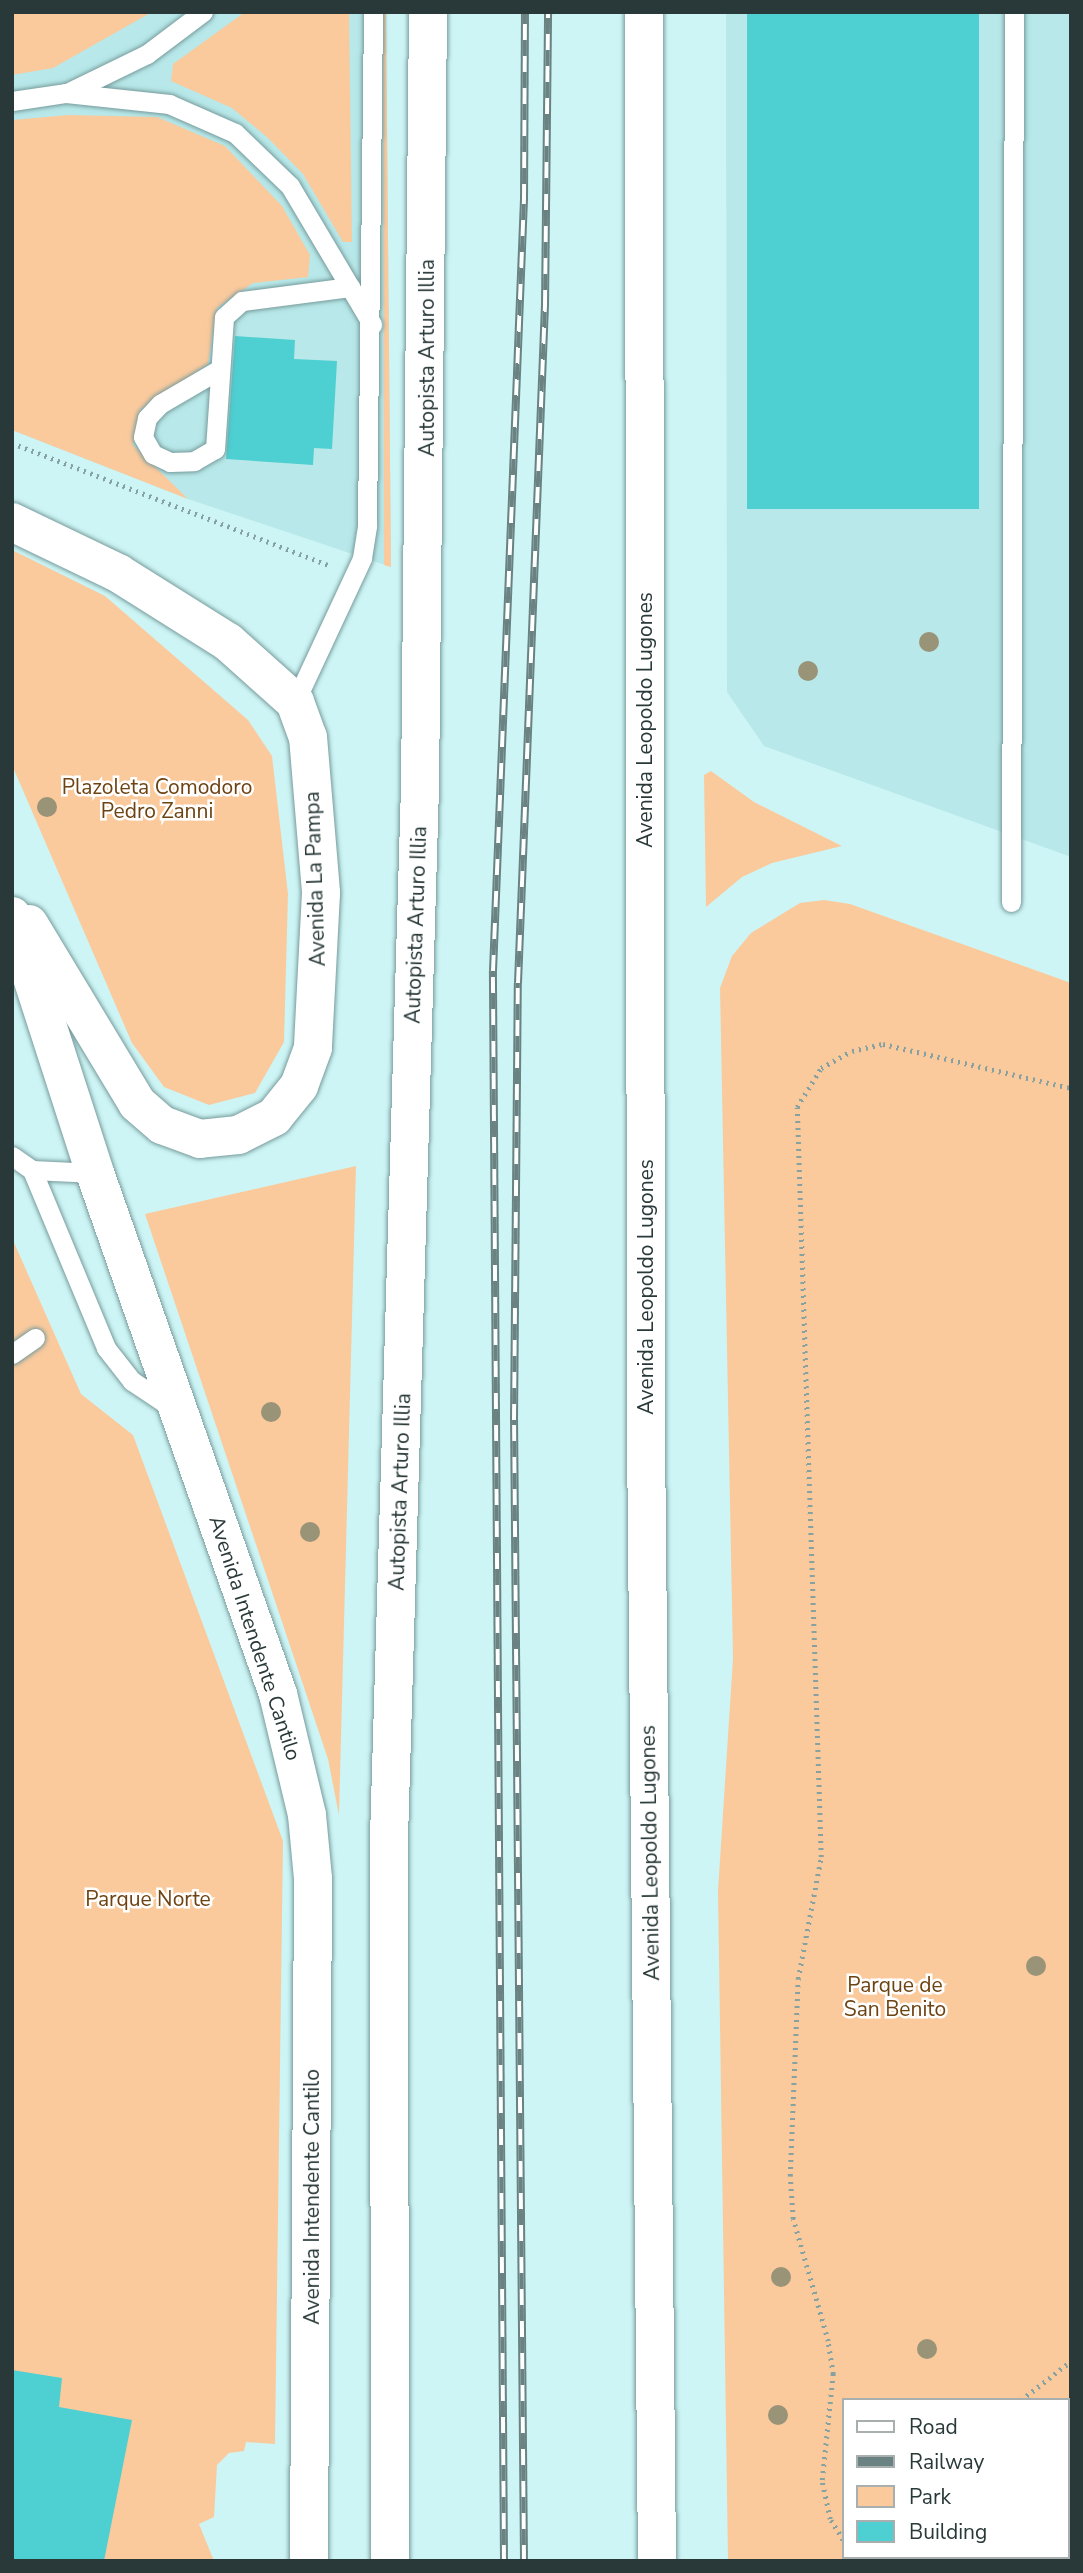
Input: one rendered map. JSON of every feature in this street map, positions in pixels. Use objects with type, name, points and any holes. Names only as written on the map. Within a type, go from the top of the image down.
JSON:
[{"type":"main road","name":"Autopista Arturo Illia","points":[[390,2561],[389,1838],[421,761],[428,12]]},
{"type":"main road","name":"Avenida Leopoldo Lugones","points":[[644,12],[646,1436],[657,2561]]},
{"type":"main road","name":"Avenida La Pampa","points":[[12,522],[118,573],[228,642],[295,702],[308,737],[321,893],[319,990],[313,1048],[299,1086],[274,1117],[238,1135],[200,1139],[162,1125],[137,1103],[12,896]]},
{"type":"main road","name":"Avenida Intendente Cantilo","points":[[12,916],[95,1173],[278,1694],[307,1815],[313,1879],[309,2561]]},
{"type":"lane","points":[[66,93],[147,54],[202,12]]},
{"type":"lane","points":[[295,702],[354,575],[367,525],[372,325],[373,12]]},
{"type":"lane","points":[[1011,902],[1014,12]]},
{"type":"lane","points":[[12,102],[66,93],[169,104],[235,133],[290,186],[372,325]]},
{"type":"lane","points":[[220,369],[160,404],[147,418],[142,437],[153,454],[170,462],[194,461],[215,449],[224,317],[242,301],[350,287]]},
{"type":"lane","points":[[12,1156],[32,1170],[95,1173]]},
{"type":"lane","points":[[32,1170],[106,1348],[132,1381],[180,1412]]},
{"type":"lane","points":[[12,1354],[35,1338]]},
{"type":"path","points":[[12,443],[354,575]]},
{"type":"path","points":[[842,2538],[831,2519],[822,2480],[833,2375],[828,2341],[793,2219],[790,2175],[798,1979],[821,1857],[797,1107],[821,1068],[852,1051],[883,1044],[1071,1088]]},
{"type":"path","points":[[1024,2398],[1071,2361]]},
{"type":"shaded area","points":[[12,12],[386,12],[391,567],[188,499],[12,430]]},
{"type":"shaded area","points":[[726,12],[1071,12],[1071,857],[764,746],[727,692]]},
{"type":"green space","points":[[12,12],[152,12],[53,68],[12,75]]},
{"type":"green space","points":[[245,12],[349,12],[352,242],[343,242],[303,174],[268,138],[232,108],[171,81],[173,64]]},
{"type":"green space","points":[[383,12],[386,12],[391,567],[384,565]]},
{"type":"green space","points":[[69,115],[157,117],[225,146],[282,206],[310,255],[308,277],[253,283],[217,308],[208,364],[140,410],[133,445],[188,499],[12,430],[12,120]]},
{"type":"green space","name":"Plazoleta Comodoro Pedro Zanni","points":[[12,550],[105,596],[248,720],[272,756],[288,894],[284,1042],[255,1093],[209,1105],[164,1087],[132,1043],[12,765]]},
{"type":"green space","points":[[711,771],[754,802],[842,846],[772,863],[742,877],[706,907],[704,775]]},
{"type":"green space","name":"Parque de San Benito","points":[[824,900],[850,904],[1071,983],[1071,2561],[728,2561],[718,1891],[733,1658],[720,988],[732,956],[751,933],[800,903]]},
{"type":"green space","points":[[356,1166],[339,1815],[328,1759],[145,1214]]},
{"type":"green space","name":"Parque Norte","points":[[12,1238],[81,1394],[133,1435],[283,1841],[275,2444],[246,2442],[244,2451],[229,2453],[217,2465],[214,2517],[199,2524],[214,2561],[12,2561]]},
{"type":"building","points":[[747,12],[979,12],[979,509],[747,509]]},
{"type":"building","points":[[235,336],[295,340],[294,359],[337,361],[332,449],[314,448],[313,465],[226,459]]},
{"type":"building","points":[[12,2370],[62,2378],[59,2407],[132,2420],[104,2561],[12,2561]]},
{"type":"railway","points":[[504,2561],[493,971],[524,200],[525,12]]},
{"type":"railway","points":[[524,2561],[514,1420],[518,983],[545,306],[548,12]]}]
